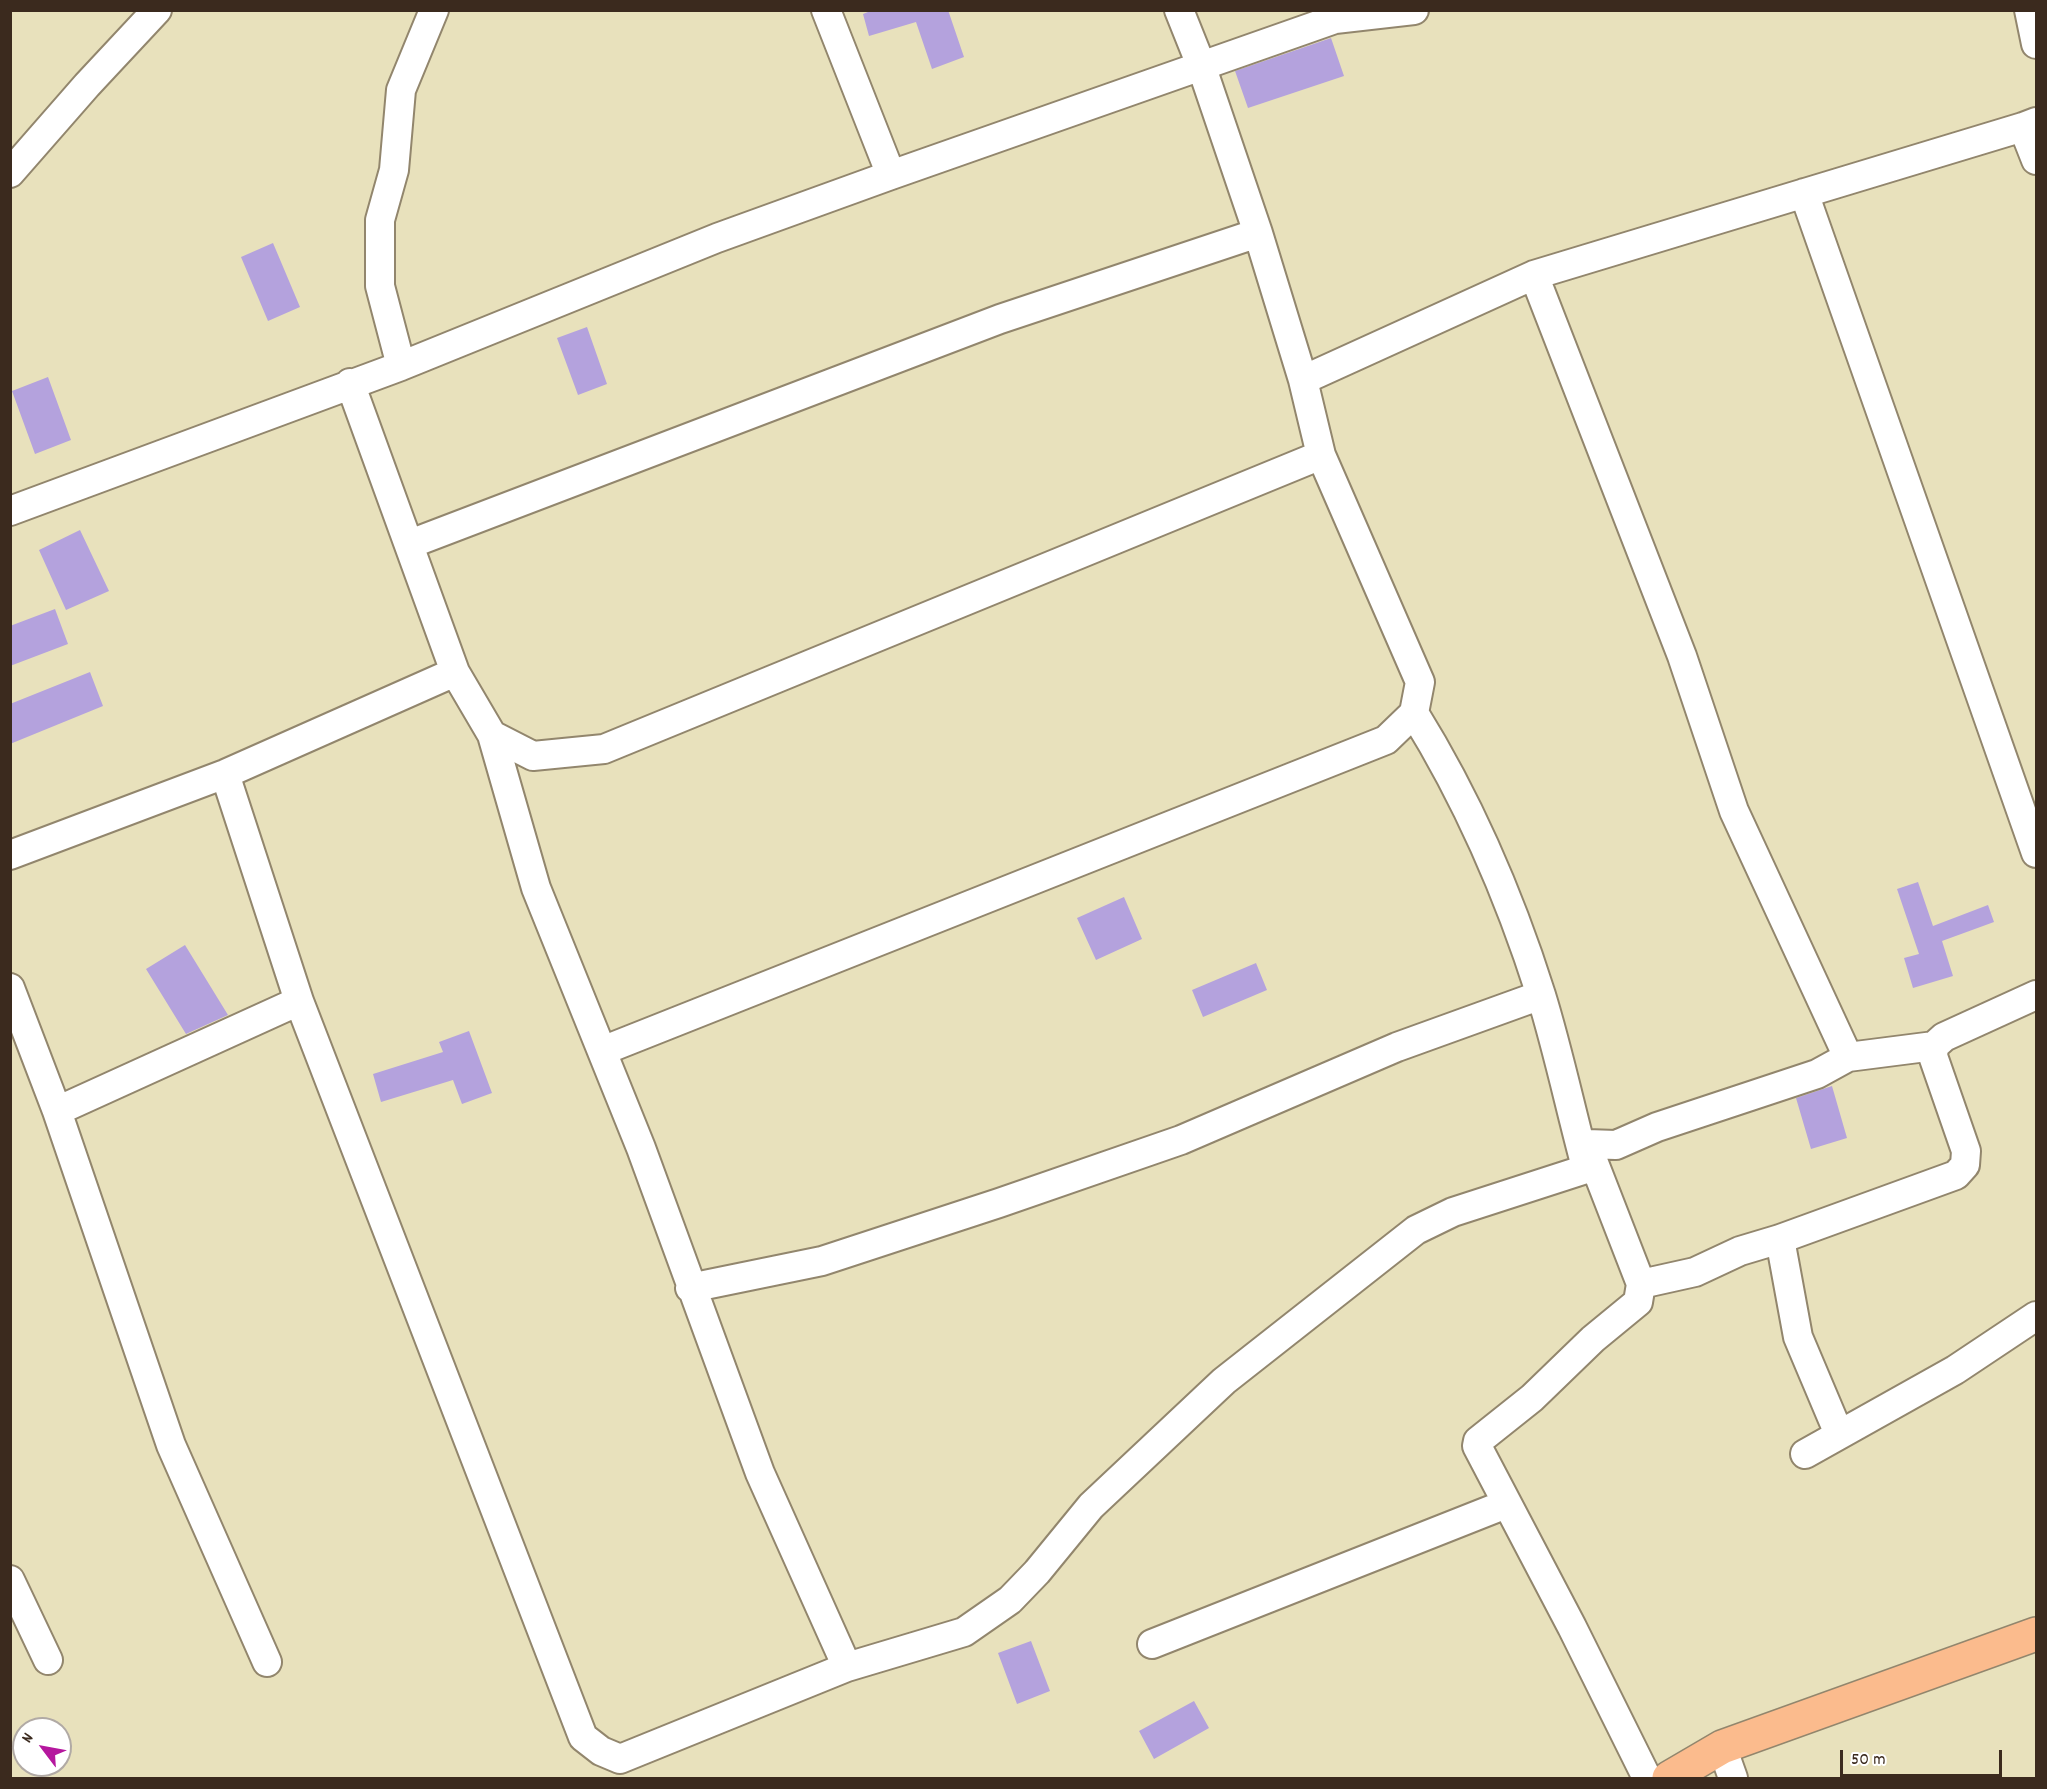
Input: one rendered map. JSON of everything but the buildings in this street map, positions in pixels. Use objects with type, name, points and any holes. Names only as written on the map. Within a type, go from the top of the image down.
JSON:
[{"type":"main road","points":[[1669,1779],[1722,1748],[2037,1634]]},
{"type":"street","points":[[10,173],[157,10]]},
{"type":"street","points":[[400,366],[380,286],[380,220],[394,170],[401,90],[434,10]]},
{"type":"street","points":[[826,10],[891,175]]},
{"type":"street","points":[[602,1051],[1386,740],[1414,713],[1420,682],[1321,455],[1303,380],[1258,233],[1179,10]]},
{"type":"street","points":[[10,511],[400,366],[717,238],[891,175],[1335,19],[1414,10]]},
{"type":"street","points":[[2029,10],[2037,44]]},
{"type":"street","points":[[1303,380],[1534,275],[2030,124],[2037,160]]},
{"type":"street","points":[[1804,193],[2037,853]]},
{"type":"street","points":[[410,544],[1000,319],[1258,233]]},
{"type":"street","points":[[1534,275],[1682,657],[1734,811],[1848,1057]]},
{"type":"street","points":[[350,383],[455,672],[492,735],[536,888],[641,1148],[690,1288],[760,1473],[847,1667]]},
{"type":"street","points":[[492,735],[533,756],[604,749],[1321,455]]},
{"type":"street","points":[[10,855],[225,774],[455,672]]},
{"type":"street","points":[[1414,713],[1448,768],[1496,873],[1541,995],[1586,1156],[1641,1284],[1638,1302],[1593,1339],[1532,1398],[1478,1441],[1478,1446],[1506,1504],[1572,1627],[1647,1779]]},
{"type":"street","points":[[225,774],[299,1001],[583,1737],[600,1751],[620,1759],[847,1667],[964,1632],[1010,1600],[1037,1572],[1091,1506],[1224,1380],[1416,1230],[1453,1212],[1657,1126],[1817,1074],[1848,1057],[1934,1046],[1944,1037],[2037,995]]},
{"type":"street","points":[[10,988],[57,1110],[171,1445],[267,1662]]},
{"type":"street","points":[[690,1288],[822,1261],[1181,1140],[1397,1047],[1541,995]]},
{"type":"street","points":[[57,1110],[299,1001]]},
{"type":"street","points":[[1641,1284],[1695,1272],[1740,1251],[1780,1239],[1956,1175],[1965,1165],[1966,1151],[1932,1056],[1934,1046]]},
{"type":"street","points":[[1780,1239],[1798,1337],[1839,1434]]},
{"type":"street","points":[[1805,1454],[1955,1370],[2037,1316]]},
{"type":"street","points":[[1152,1644],[1506,1504]]},
{"type":"street","points":[[10,1580],[48,1660]]},
{"type":"street","points":[[1722,1748],[1733,1779]]}]
